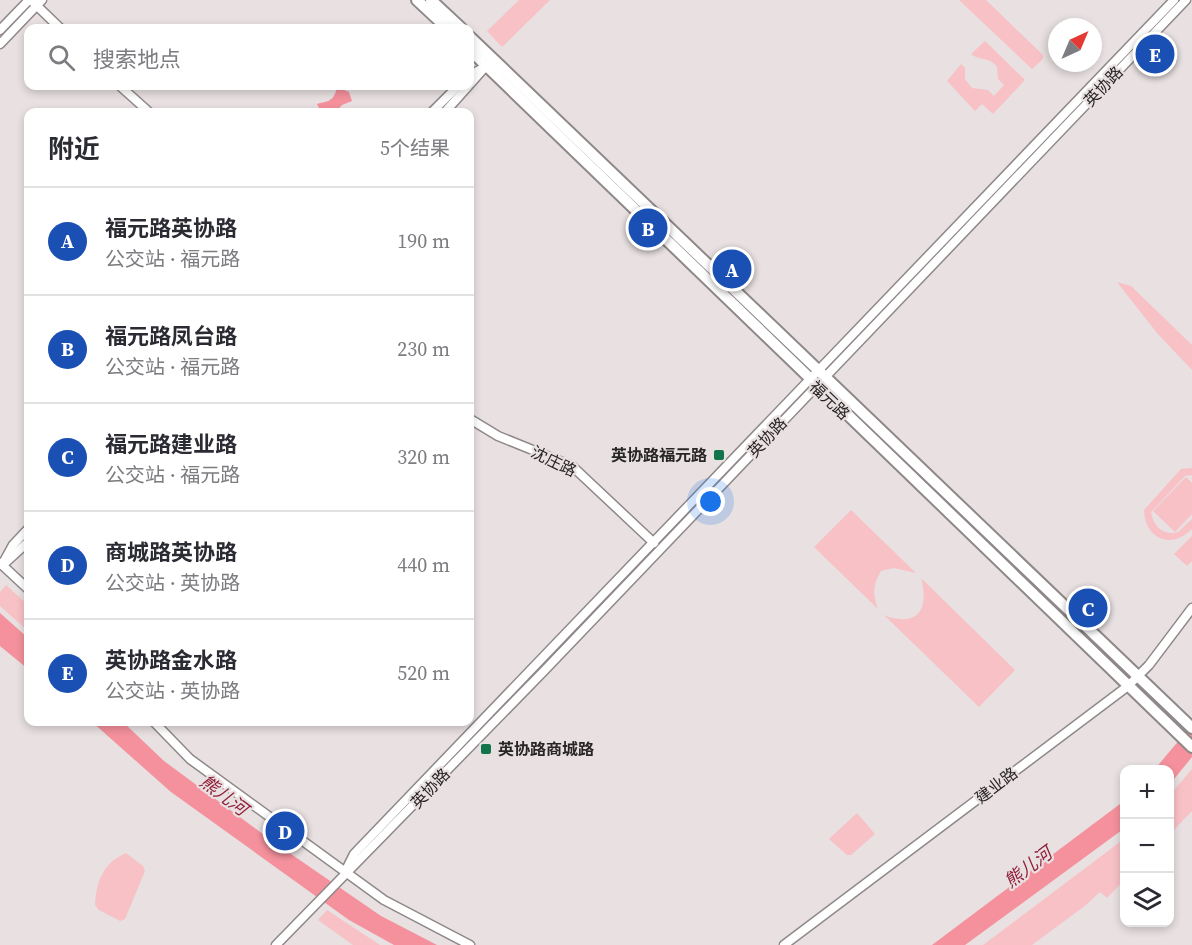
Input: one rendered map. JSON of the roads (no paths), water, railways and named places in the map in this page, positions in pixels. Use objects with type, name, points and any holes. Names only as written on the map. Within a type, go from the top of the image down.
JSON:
[{"type":"main road","points":[[417,0],[443,24]]},
{"type":"main road","points":[[431,0],[457,24]]},
{"type":"main road","name":"福元路","points":[[474,41],[1190,726]]},
{"type":"main road","name":"福元路","points":[[474,55],[1192,747]]},
{"type":"street","name":"英协路","points":[[823,373],[1174,0]]},
{"type":"street","name":"英协路","points":[[343,875],[354,854],[654,543],[1186,0]]},
{"type":"street","points":[[34,2],[56,24]]},
{"type":"street","points":[[0,30],[34,2]]},
{"type":"street","points":[[0,44],[34,2]]},
{"type":"street","points":[[474,73],[486,66]]},
{"type":"street","points":[[474,79],[486,66]]},
{"type":"street","points":[[124,90],[145,108]]},
{"type":"street","points":[[436,108],[454,90]]},
{"type":"street","points":[[449,108],[465,90]]},
{"type":"street","name":"英协路","points":[[276,945],[510,706],[813,383]]},
{"type":"street","name":"沈庄路","points":[[474,421],[498,436],[572,466],[654,543]]},
{"type":"street","points":[[1,565],[13,545],[24,533]]},
{"type":"street","points":[[1,565],[24,545]]},
{"type":"street","points":[[1,565],[24,585]]},
{"type":"street","name":"建业路","points":[[784,945],[1128,686],[1139,676],[1192,608]]},
{"type":"street","points":[[158,726],[190,759],[343,875],[396,908],[470,945]]},
{"type":"place","name":"英协路金水路","points":[[1155,54]]},
{"type":"place","name":"福元路凤台路","points":[[648,228]]},
{"type":"place","name":"福元路英协路","points":[[732,269]]},
{"type":"place","name":"英协路福元路","points":[[719,455]]},
{"type":"place","name":"福元路建业路","points":[[1088,608]]},
{"type":"place","name":"英协路商城路","points":[[486,749]]},
{"type":"place","name":"商城路英协路","points":[[285,831]]},
{"type":"water label","name":"熊儿河","points":[[224,795]]},
{"type":"water label","name":"熊儿河","points":[[1028,867]]}]
